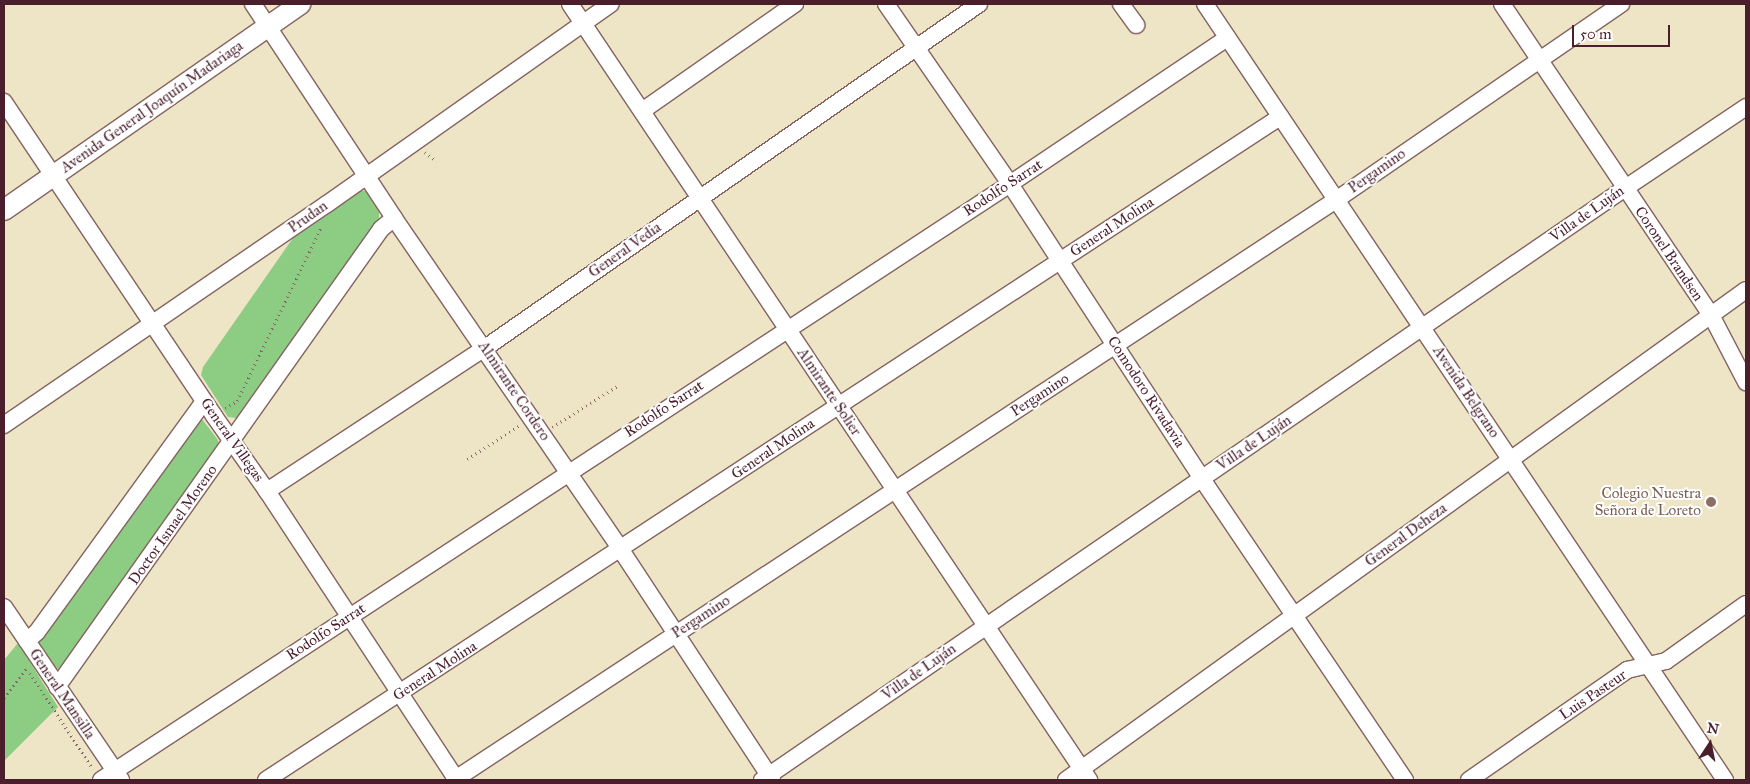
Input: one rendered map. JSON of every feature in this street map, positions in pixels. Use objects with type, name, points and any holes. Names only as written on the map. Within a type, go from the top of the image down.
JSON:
[{"type":"main road","name":"Avenida General Joaquín Madariaga","points":[[4,210],[300,4]]},
{"type":"street","name":"Almirante Cordero","points":[[253,4],[394,218],[485,348],[621,550],[768,779]]},
{"type":"street","name":"Almirante Solier","points":[[570,4],[838,406],[987,625],[1085,775]]},
{"type":"street","name":"Prudan","points":[[4,425],[319,209],[366,174],[610,4]]},
{"type":"street","points":[[642,111],[795,4]]},
{"type":"street","name":"Comodoro Rivadavia","points":[[886,4],[1010,184],[1202,479],[1405,780]]},
{"type":"street","name":"General Vedia","points":[[267,491],[485,348],[980,4]]},
{"type":"street","points":[[1121,4],[1136,25]]},
{"type":"street","name":"Avenida Belgrano","points":[[1205,4],[1725,780]]},
{"type":"street","name":"Coronel Brandsen","points":[[1502,4],[1624,189],[1711,315],[1746,382]]},
{"type":"street","name":"Pergamino","points":[[456,780],[1336,200],[1621,4]]},
{"type":"street","name":"Rodolfo Sarrat","points":[[101,780],[118,776],[350,616],[787,328],[1010,184],[1228,38]]},
{"type":"street","name":"General Villegas","points":[[4,102],[402,692],[456,780]]},
{"type":"street","name":"Villa de Luján","points":[[768,779],[987,625],[1624,189],[1746,108]]},
{"type":"street","name":"General Molina","points":[[266,780],[621,550],[1280,117]]},
{"type":"street","name":"Doctor Ismael Moreno","points":[[57,687],[233,441],[381,228],[394,218]]},
{"type":"street","name":"General Deheza","points":[[1066,780],[1085,775],[1293,616],[1746,290]]},
{"type":"street","points":[[27,641],[37,632],[204,401]]},
{"type":"street","name":"Luis Pasteur","points":[[1469,780],[1627,670],[1648,667],[1666,661],[1746,604]]},
{"type":"street","name":"General Mansilla","points":[[4,607],[118,776]]},
{"type":"path","points":[[542,433],[619,385]]},
{"type":"path","points":[[467,459],[532,418]]},
{"type":"path","points":[[22,662],[101,780]]},
{"type":"green space","points":[[357,190],[366,191],[375,200],[379,210],[379,222],[244,414],[236,418],[228,417],[201,375],[203,367],[293,238]]},
{"type":"green space","points":[[202,419],[218,440],[219,446],[65,666],[59,669],[54,667],[39,644],[39,640],[196,421]]},
{"type":"green space","points":[[18,643],[58,707],[4,761],[4,660]]},
{"type":"place","name":"Colegio Nuestra Señora de Loreto","points":[[1711,502]]}]
